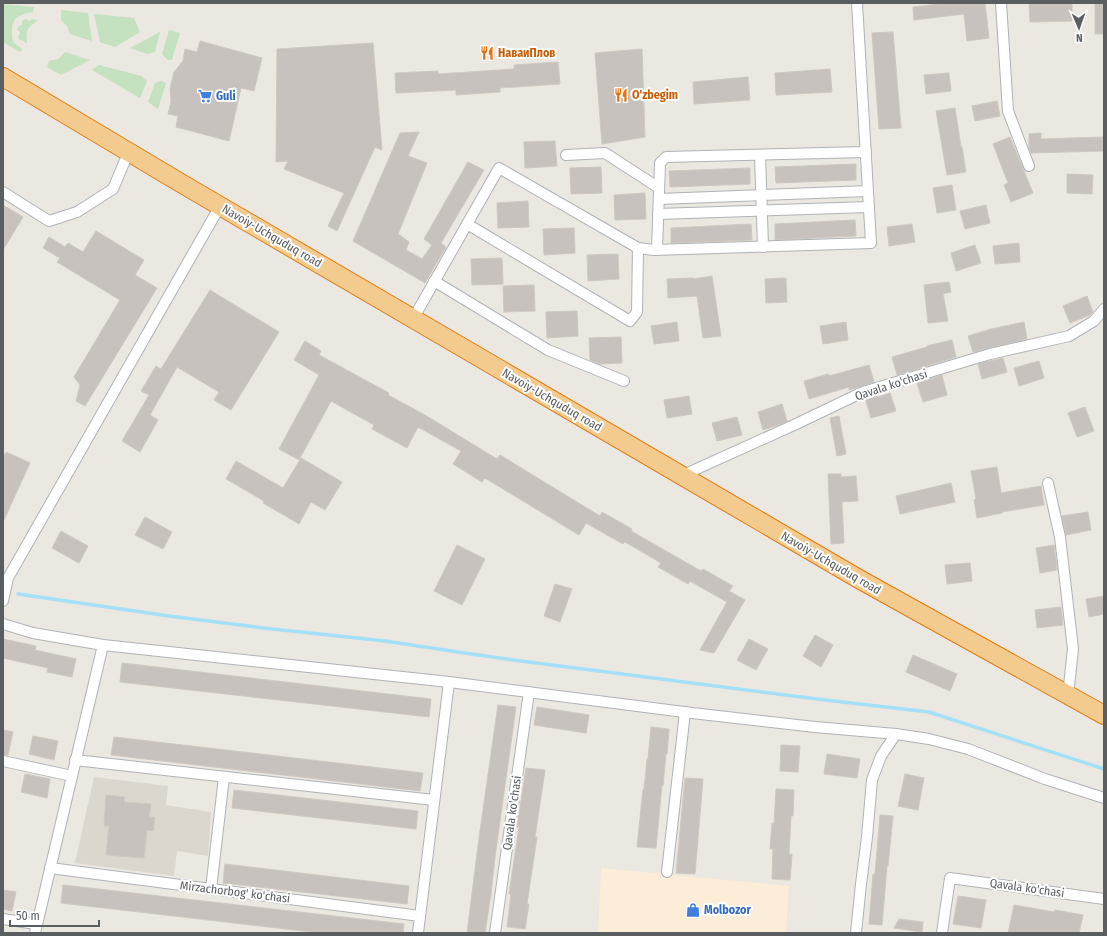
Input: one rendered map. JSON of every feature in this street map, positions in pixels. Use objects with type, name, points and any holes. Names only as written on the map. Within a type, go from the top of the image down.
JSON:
[{"type":"highway","name":"Navoiy-Uchquduq road","points":[[3,77],[681,476],[859,579],[1104,716]]},
{"type":"street","points":[[413,319],[499,168],[638,248],[657,250],[871,244],[857,3]]},
{"type":"street","points":[[1002,3],[1008,111],[1029,166]]},
{"type":"street","points":[[3,192],[48,221],[77,212],[113,189],[129,151]]},
{"type":"street","points":[[657,250],[660,163],[666,157],[866,152]]},
{"type":"street","points":[[566,155],[605,153],[659,188]]},
{"type":"street","points":[[760,155],[763,247]]},
{"type":"street","points":[[659,199],[868,191]]},
{"type":"street","points":[[3,601],[8,578],[220,206]]},
{"type":"street","points":[[658,214],[869,207]]},
{"type":"street","points":[[467,224],[630,321],[637,312],[638,248]]},
{"type":"street","points":[[434,281],[548,350],[624,381]]},
{"type":"street","name":"Qavala ko'chasi","points":[[681,476],[863,392],[990,354],[1069,336],[1094,321],[1104,309]]},
{"type":"street","points":[[1048,483],[1060,537],[1073,649],[1068,695]]},
{"type":"street","points":[[3,624],[33,633],[103,645],[449,682],[815,728],[930,738],[968,749],[1045,779],[1104,798]]},
{"type":"street","points":[[3,919],[35,928],[103,645]]},
{"type":"street","points":[[418,933],[449,682]]},
{"type":"street","name":"Qavala ko'chasi","points":[[495,933],[529,692]]},
{"type":"street","points":[[667,872],[686,712]]},
{"type":"street","points":[[856,933],[872,780],[881,756],[896,734]]},
{"type":"street","points":[[75,760],[434,800]]},
{"type":"street","points":[[3,761],[72,776]]},
{"type":"street","points":[[211,889],[224,777]]},
{"type":"street","name":"Mirzachorbog' ko'chasi","points":[[50,868],[420,916]]},
{"type":"street","name":"Qavala ko'chasi","points":[[942,933],[950,878],[1104,899]]},
{"type":"shaded area","points":[[94,777],[168,786],[166,805],[211,812],[208,856],[177,851],[174,876],[75,863]]},
{"type":"shaded area","name":"Molbozor","points":[[601,868],[789,886],[786,933],[598,933]]},
{"type":"green space","points":[[3,4],[34,7],[33,12],[21,15],[14,21],[12,29],[13,42],[22,49],[20,52],[3,42]]},
{"type":"green space","points":[[61,10],[88,13],[92,41],[70,34],[67,26],[61,20]]},
{"type":"green space","points":[[94,14],[134,18],[140,32],[115,47],[100,42]]},
{"type":"green space","points":[[25,19],[30,21],[32,19],[38,20],[28,30],[27,43],[18,38],[20,32],[17,29],[22,25],[22,21]]},
{"type":"green space","points":[[169,30],[180,33],[172,60],[168,60],[162,54]]},
{"type":"green space","points":[[160,32],[155,52],[147,54],[130,48]]},
{"type":"green space","points":[[65,52],[90,60],[61,75],[47,67],[49,61],[58,59]]},
{"type":"green space","points":[[99,65],[141,76],[147,81],[140,98],[92,70]]},
{"type":"green space","points":[[161,81],[166,83],[158,109],[148,102],[155,83]]},
{"type":"building","points":[[950,3],[985,3],[989,38],[967,41],[964,14],[914,20],[913,7]]},
{"type":"building","points":[[1029,3],[1072,3],[1072,21],[1030,22]]},
{"type":"building","points":[[1095,3],[1104,3],[1104,34],[1095,34]]},
{"type":"building","points":[[893,32],[901,128],[879,129],[872,33]]},
{"type":"building","name":"Guli","points":[[200,41],[262,58],[254,91],[241,88],[229,141],[176,127],[178,116],[168,114],[171,102],[170,88],[174,72],[183,61],[185,49],[197,52]]},
{"type":"building","points":[[373,43],[382,150],[375,147],[337,231],[328,226],[344,193],[284,169],[288,161],[276,162],[277,49]]},
{"type":"building","name":"O'zbegim","points":[[642,49],[645,137],[602,144],[595,53]]},
{"type":"building","points":[[558,62],[560,84],[500,88],[500,92],[456,95],[456,90],[396,93],[395,73],[438,71],[438,74],[514,69],[514,65]]},
{"type":"building","points":[[830,69],[832,92],[776,95],[775,73]]},
{"type":"building","points":[[949,73],[951,91],[926,94],[924,75]]},
{"type":"building","points":[[748,77],[750,100],[694,104],[693,82]]},
{"type":"building","points":[[997,101],[1000,116],[975,121],[972,106]]},
{"type":"building","points":[[955,108],[966,172],[947,175],[936,111]]},
{"type":"building","points":[[419,132],[408,156],[427,163],[398,234],[409,242],[406,250],[422,259],[432,245],[424,239],[468,162],[484,170],[441,243],[446,247],[425,283],[353,241],[400,133]]},
{"type":"building","points":[[1041,133],[1041,139],[1104,137],[1104,151],[1031,153],[1029,148],[1029,134]]},
{"type":"building","points":[[1010,137],[1033,193],[1011,202],[1004,185],[1008,183],[993,144]]},
{"type":"building","points":[[555,141],[557,166],[525,168],[524,142]]},
{"type":"building","points":[[856,164],[856,180],[776,183],[775,167]]},
{"type":"building","points":[[601,167],[602,193],[571,194],[570,168]]},
{"type":"building","points":[[750,168],[750,184],[670,187],[669,171]]},
{"type":"building","points":[[1067,174],[1093,175],[1092,194],[1067,193]]},
{"type":"building","points":[[952,185],[956,210],[937,213],[933,188]]},
{"type":"building","points":[[645,193],[646,219],[615,220],[614,195]]},
{"type":"building","points":[[528,201],[529,227],[498,228],[497,203]]},
{"type":"building","points":[[3,205],[23,217],[3,250]]},
{"type":"building","points":[[986,205],[990,223],[965,229],[960,211]]},
{"type":"building","points":[[855,220],[856,236],[775,240],[775,224]]},
{"type":"building","points":[[751,224],[752,240],[671,243],[671,228]]},
{"type":"building","points":[[912,224],[915,242],[889,246],[887,227]]},
{"type":"building","points":[[574,228],[575,253],[544,255],[543,229]]},
{"type":"building","points":[[96,231],[144,260],[135,275],[157,288],[85,406],[76,401],[80,385],[74,377],[120,300],[57,262],[60,258],[43,248],[49,237],[65,247],[68,243],[83,252]]},
{"type":"building","points":[[1019,243],[1020,262],[995,264],[993,246]]},
{"type":"building","points":[[975,245],[981,263],[956,271],[951,253]]},
{"type":"building","points":[[618,254],[619,279],[588,281],[587,255]]},
{"type":"building","points":[[502,258],[503,284],[472,285],[471,259]]},
{"type":"building","points":[[712,276],[721,336],[703,338],[697,296],[668,298],[667,279],[693,279]]},
{"type":"building","points":[[786,278],[787,302],[766,303],[765,279]]},
{"type":"building","points":[[949,282],[951,292],[943,294],[948,321],[928,323],[924,285]]},
{"type":"building","points":[[534,285],[535,311],[504,312],[503,286]]},
{"type":"building","points":[[210,290],[279,332],[231,410],[214,400],[219,392],[177,367],[150,415],[158,420],[140,452],[122,441],[149,395],[141,391],[156,366],[161,369]]},
{"type":"building","points":[[1087,296],[1093,312],[1090,315],[1070,323],[1063,306]]},
{"type":"building","points":[[577,311],[578,336],[547,338],[546,312]]},
{"type":"building","points":[[677,322],[679,341],[654,344],[651,326]]},
{"type":"building","points":[[846,322],[848,340],[823,344],[820,326]]},
{"type":"building","points":[[1024,322],[1027,339],[973,352],[968,336],[991,329]]},
{"type":"building","points":[[621,337],[622,363],[599,364],[590,360],[589,338]]},
{"type":"building","points":[[952,340],[956,357],[897,375],[892,357]]},
{"type":"building","points":[[305,341],[321,351],[319,355],[389,393],[388,395],[425,415],[497,459],[500,455],[600,516],[602,512],[632,529],[631,531],[701,571],[703,569],[733,586],[729,591],[745,600],[714,653],[700,650],[727,602],[690,581],[688,584],[658,567],[661,563],[625,542],[623,544],[586,523],[579,535],[485,478],[482,482],[453,464],[461,451],[418,427],[407,448],[372,429],[374,425],[331,401],[299,460],[279,449],[319,375],[294,360]]},
{"type":"building","points":[[1003,358],[1007,372],[982,379],[978,364]]},
{"type":"building","points":[[1039,361],[1044,378],[1019,386],[1014,368]]},
{"type":"building","points":[[869,365],[874,382],[849,390],[849,387],[809,399],[804,381]]},
{"type":"building","points":[[942,375],[947,395],[923,402],[917,383]]},
{"type":"building","points":[[890,393],[896,411],[871,418],[865,398],[877,394],[878,397]]},
{"type":"building","points":[[689,396],[692,414],[667,418],[664,400]]},
{"type":"building","points":[[782,404],[787,421],[763,430],[758,412]]},
{"type":"building","points":[[1085,407],[1094,431],[1077,437],[1068,413]]},
{"type":"building","points":[[839,416],[846,454],[837,456],[830,418]]},
{"type":"building","points":[[737,417],[742,435],[717,441],[712,423]]},
{"type":"building","points":[[6,452],[30,463],[3,522],[3,458]]},
{"type":"building","points":[[301,458],[342,482],[325,510],[311,502],[299,524],[263,503],[264,501],[226,479],[236,461],[283,488]]},
{"type":"building","points":[[997,467],[1001,493],[1041,486],[1044,505],[977,518],[974,500],[976,499],[971,471]]},
{"type":"building","points":[[828,474],[841,474],[841,477],[856,476],[858,501],[842,502],[844,543],[831,544]]},
{"type":"building","points":[[951,483],[955,502],[900,514],[896,496]]},
{"type":"building","points":[[1088,512],[1091,530],[1066,535],[1062,516]]},
{"type":"building","points":[[145,517],[172,532],[163,549],[135,535]]},
{"type":"building","points":[[61,531],[88,546],[79,563],[52,548]]},
{"type":"building","points":[[457,545],[485,559],[462,605],[434,591]]},
{"type":"building","points":[[1054,545],[1057,570],[1040,573],[1036,548]]},
{"type":"building","points":[[970,563],[972,581],[947,584],[945,565]]},
{"type":"building","points":[[555,584],[572,589],[560,622],[544,616]]},
{"type":"building","points":[[1104,596],[1104,614],[1089,617],[1086,599]]},
{"type":"building","points":[[1061,607],[1063,625],[1037,628],[1035,610]]},
{"type":"building","points":[[815,635],[833,645],[821,667],[803,656]]},
{"type":"building","points":[[3,639],[36,646],[35,650],[76,659],[72,677],[47,672],[48,668],[3,658]]},
{"type":"building","points":[[749,639],[768,649],[756,670],[737,660]]},
{"type":"building","points":[[913,655],[957,674],[950,691],[906,672]]},
{"type":"building","points":[[122,663],[431,699],[429,717],[120,682]]},
{"type":"building","points":[[498,705],[516,707],[491,894],[485,933],[467,933],[479,838]]},
{"type":"building","points":[[537,707],[589,715],[586,733],[534,725]]},
{"type":"building","points":[[651,727],[669,729],[656,848],[637,847]]},
{"type":"building","points":[[3,730],[13,732],[8,755],[3,755]]},
{"type":"building","points":[[33,736],[58,741],[54,760],[29,754]]},
{"type":"building","points":[[114,737],[423,773],[420,791],[111,755]]},
{"type":"building","points":[[781,745],[800,746],[798,772],[780,771]]},
{"type":"building","points":[[827,754],[860,759],[857,778],[824,774]]},
{"type":"building","points":[[526,768],[545,770],[535,837],[537,837],[527,904],[529,904],[525,929],[507,927],[511,894],[509,894],[519,827],[517,827]]},
{"type":"building","points":[[25,774],[50,779],[47,798],[21,792]]},
{"type":"building","points":[[905,774],[924,778],[918,810],[898,806]]},
{"type":"building","points":[[685,778],[703,779],[695,874],[676,873]]},
{"type":"building","points":[[776,789],[794,790],[789,854],[792,854],[790,880],[772,879],[773,849],[770,849],[772,823],[774,824]]},
{"type":"building","points":[[234,790],[418,811],[416,829],[232,808]]},
{"type":"building","points":[[106,795],[125,797],[124,802],[151,804],[149,817],[155,817],[153,831],[147,830],[144,858],[106,855],[109,826],[104,826]]},
{"type":"building","points":[[880,815],[893,816],[882,925],[869,924]]},
{"type":"building","points":[[225,864],[409,886],[407,904],[223,883]]},
{"type":"building","points":[[63,885],[404,924],[403,933],[320,933],[61,903]]},
{"type":"building","points":[[3,890],[16,892],[12,911],[3,909]]},
{"type":"building","points":[[958,896],[986,900],[981,928],[953,924]]},
{"type":"building","points":[[1014,905],[1083,915],[1079,933],[1008,933]]},
{"type":"building","points":[[899,919],[923,922],[922,932],[894,928]]},
{"type":"waterway","points":[[18,594],[169,616],[385,641],[513,660],[929,712],[1104,769]]},
{"type":"place","name":"НаваиПлов","points":[[487,53]]},
{"type":"place","name":"O'zbegim","points":[[621,95]]},
{"type":"place","name":"Guli","points":[[205,96]]},
{"type":"place","name":"Molbozor","points":[[693,910]]}]
